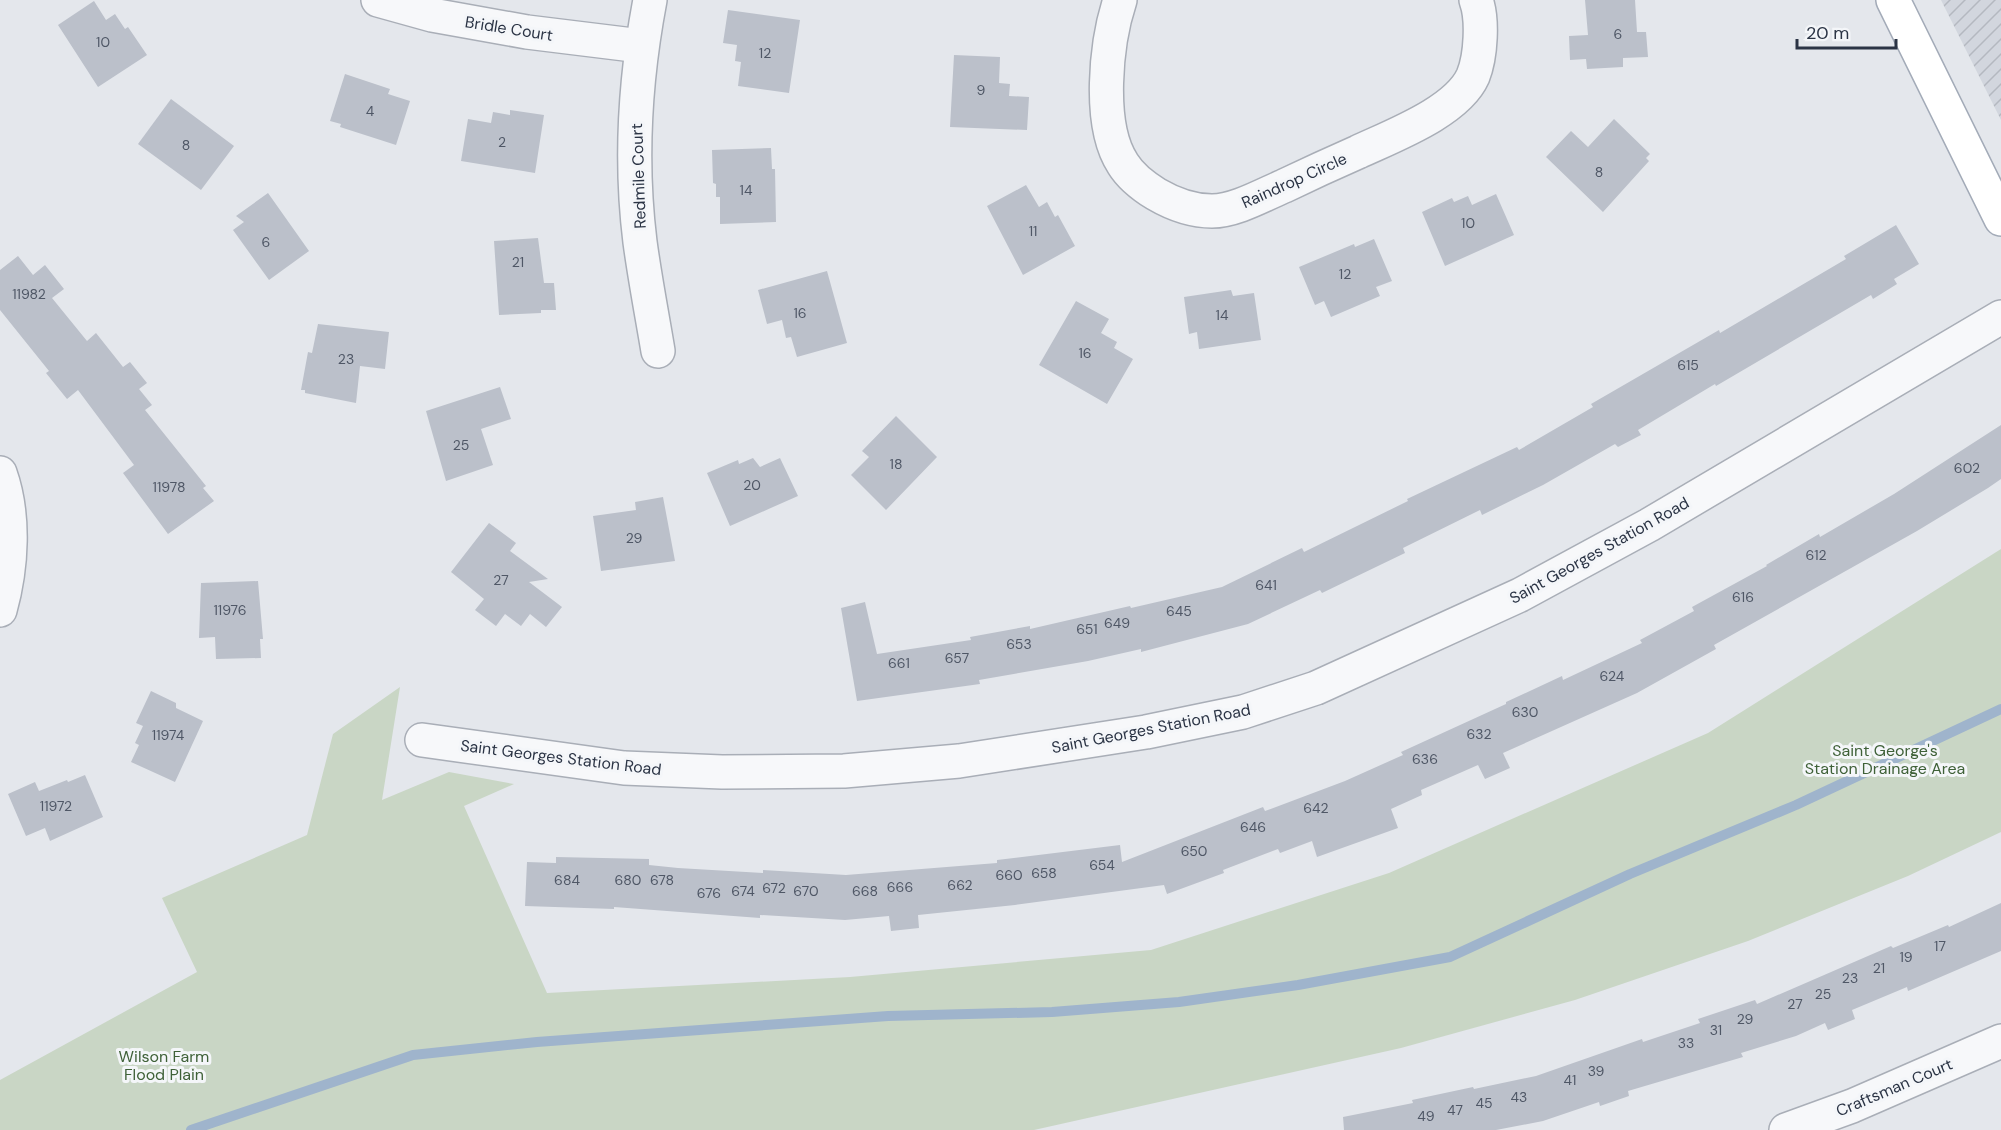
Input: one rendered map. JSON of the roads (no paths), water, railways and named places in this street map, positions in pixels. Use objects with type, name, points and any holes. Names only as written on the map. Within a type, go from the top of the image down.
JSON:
[{"type":"main road","points":[[1893,0],[2001,219]]},
{"type":"street","name":"Bridle Court","points":[[378,0],[432,15],[527,32],[641,46]]},
{"type":"street","name":"Redmile Court","points":[[650,0],[641,46],[634,152],[640,241],[658,351]]},
{"type":"street","name":"Raindrop Circle","points":[[1120,0],[1107,65],[1106,99],[1111,132],[1122,163],[1140,184],[1166,200],[1188,208],[1213,211],[1248,202],[1429,119],[1456,98],[1473,76],[1479,47],[1480,11],[1476,0]]},
{"type":"street","name":"Saint Georges Station Road","points":[[422,740],[624,768],[722,772],[844,771],[959,761],[1146,732],[1243,712],[1316,688],[1520,595],[1659,519],[2001,317]]},
{"type":"street","points":[[0,473],[10,514],[9,557],[0,610]]},
{"type":"street","name":"Craftsman Court","points":[[1786,1130],[1852,1106],[2001,1041]]},
{"type":"waterway","points":[[191,1130],[413,1055],[537,1042],[888,1016],[1052,1012],[1179,1002],[1298,985],[1450,957],[1630,874],[1796,805],[2001,709]]},
{"type":"park label","name":"Saint George's Station Drainage Area","points":[[1885,759]]},
{"type":"park label","name":"Wilson Farm Flood Plain","points":[[164,1065]]}]
